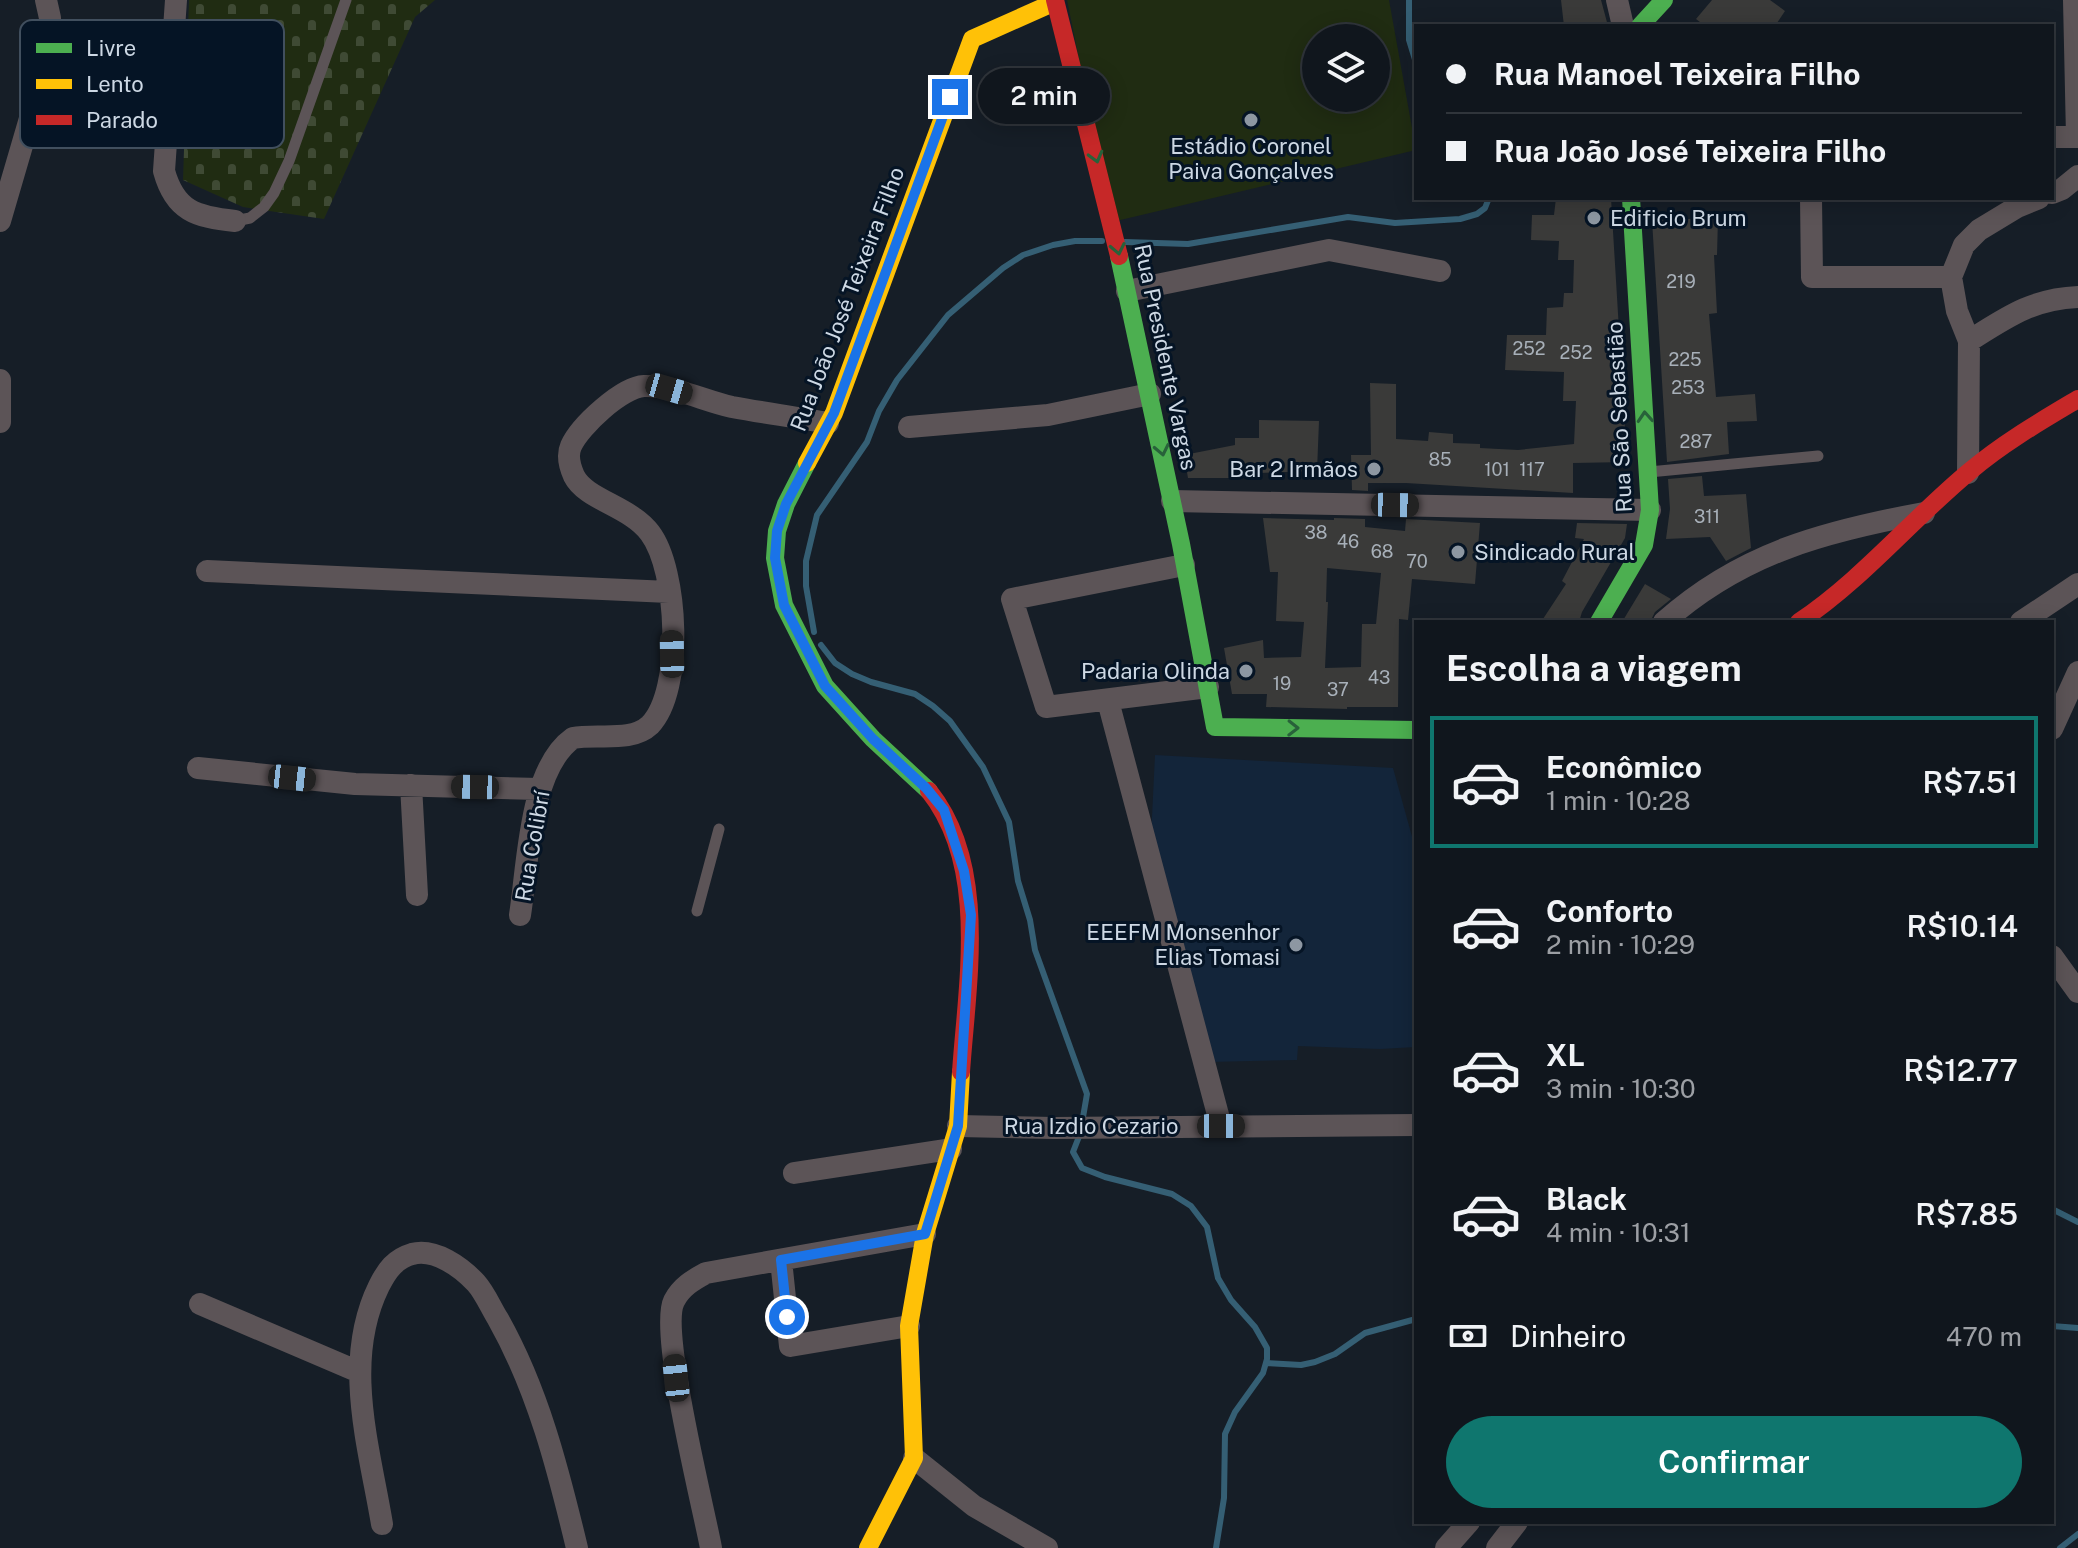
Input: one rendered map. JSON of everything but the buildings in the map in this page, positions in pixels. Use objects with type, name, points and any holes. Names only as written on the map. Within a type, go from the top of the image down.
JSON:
[{"type":"main road","points":[[1642,24],[1664,0]]},
{"type":"main road","name":"Rua Presidente Vargas","points":[[1055,1],[1109,206],[1172,501],[1215,727],[1414,730]]},
{"type":"main road","name":"Rua João José Teixeira Filho","points":[[868,1548],[914,1458],[909,1326],[925,1234],[958,1126],[971,915],[964,871],[944,810],[825,686],[784,605],[775,558],[777,531],[828,423],[972,39],[1055,1]]},
{"type":"main road","name":"Rua São Sebastião","points":[[1600,620],[1644,545],[1650,510],[1631,200]]},
{"type":"main road","points":[[1802,620],[1821,608],[1968,473],[2078,399]]},
{"type":"street","points":[[46,0],[50,20]]},
{"type":"street","points":[[1617,0],[1623,24]]},
{"type":"street","points":[[2054,137],[2078,138],[2074,0]]},
{"type":"street","points":[[0,221],[21,148]]},
{"type":"street","points":[[165,148],[164,171],[170,193],[186,208],[211,218],[235,221]]},
{"type":"street","points":[[2054,192],[2078,176]]},
{"type":"street","points":[[1811,200],[1812,277],[1951,277]]},
{"type":"street","points":[[1968,473],[1969,341],[1957,311],[1951,277],[1964,245],[1979,230],[2034,200]]},
{"type":"street","points":[[1127,291],[1329,250],[1440,271]]},
{"type":"street","points":[[1969,341],[2022,308],[2054,298],[2078,297]]},
{"type":"street","points":[[0,380],[0,422]]},
{"type":"street","points":[[207,571],[669,592],[663,560],[651,534],[635,517],[587,492],[575,478],[569,462],[570,447],[591,420],[626,390],[643,386],[669,389],[730,407],[828,423]]},
{"type":"street","points":[[909,427],[1048,415],[1150,394]]},
{"type":"street","points":[[1172,501],[1650,510]]},
{"type":"street","points":[[1666,620],[1701,592],[1766,554],[1834,532],[1925,512]]},
{"type":"street","points":[[1184,565],[1012,599],[1046,707],[1208,687]]},
{"type":"street","points":[[2024,620],[2078,584]]},
{"type":"street","name":"Rua Colibrí","points":[[520,915],[539,789],[554,757],[573,738],[636,734],[649,726],[658,714],[668,691],[672,654],[669,592]]},
{"type":"street","points":[[2054,725],[2078,672]]},
{"type":"street","points":[[1108,701],[1221,1126]]},
{"type":"street","points":[[198,768],[355,784],[539,789]]},
{"type":"street","points":[[411,785],[417,895]]},
{"type":"street","points":[[2054,959],[2078,992]]},
{"type":"street","name":"Rua Izdio Cezario","points":[[958,1126],[1414,1125]]},
{"type":"street","points":[[794,1173],[951,1149]]},
{"type":"street","points":[[711,1548],[676,1378],[670,1324],[673,1302],[686,1285],[706,1273],[925,1234]]},
{"type":"street","points":[[382,1524],[359,1383],[361,1337],[369,1306],[385,1274],[399,1258],[419,1253],[435,1254],[478,1284],[504,1331],[529,1383],[553,1449],[577,1548]]},
{"type":"street","points":[[781,1260],[790,1346],[909,1326]]},
{"type":"street","points":[[200,1304],[359,1372]]},
{"type":"street","points":[[914,1458],[974,1506],[1047,1548]]},
{"type":"street","points":[[1446,1548],[1467,1524]]},
{"type":"street","points":[[1497,1548],[1515,1524]]},
{"type":"lane","points":[[235,221],[250,218],[264,207],[274,193],[289,161],[346,0]]},
{"type":"lane","points":[[1649,472],[1818,456]]},
{"type":"lane","points":[[697,911],[719,829]]},
{"type":"shaded area","name":"EEEFM Monsenhor Elias Tomasi","points":[[1155,755],[1393,768],[1414,844],[1414,1047],[1298,1046],[1297,1060],[1208,1062],[1150,859]]},
{"type":"green space","points":[[189,0],[435,0],[415,17],[324,219],[243,207],[183,180],[184,148],[284,148],[284,20],[188,20]]},
{"type":"green space","name":"Estádio Coronel Paiva Gonçalves","points":[[1067,0],[1389,0],[1414,150],[1112,222]]},
{"type":"waterway","points":[[1409,0],[1409,40],[1414,56]]},
{"type":"waterway","points":[[1125,242],[1188,244],[1348,217],[1395,223],[1460,219],[1477,214],[1485,208],[1488,200]]},
{"type":"waterway","points":[[814,632],[806,586],[806,561],[817,515],[867,442],[879,411],[897,380],[948,315],[1003,268],[1023,255],[1053,245],[1102,241]]},
{"type":"waterway","points":[[821,645],[835,663],[852,674],[915,694],[933,706],[950,721],[983,767],[1009,822],[1018,881],[1035,950],[1087,1094],[1082,1123]]},
{"type":"waterway","points":[[1080,1134],[1073,1152],[1082,1168],[1172,1194],[1191,1206],[1207,1227],[1218,1278],[1267,1348],[1263,1373],[1235,1412],[1225,1434],[1224,1498],[1216,1548]]},
{"type":"waterway","points":[[2054,1210],[2078,1222]]},
{"type":"waterway","points":[[1267,1363],[1301,1365],[1315,1362],[1335,1354],[1365,1333],[1414,1320]]},
{"type":"waterway","points":[[2054,1326],[2078,1328]]},
{"type":"waterway","points":[[2060,1548],[2078,1534]]},
{"type":"traffic: fast","points":[[1642,24],[1664,0]]},
{"type":"traffic: fast","points":[[1600,620],[1644,545],[1650,510],[1631,200]]},
{"type":"traffic: fast","points":[[1119,256],[1181,544],[1215,727],[1414,730]]},
{"type":"traffic: fast","points":[[807,463],[786,504],[777,531],[775,558],[784,605],[825,686],[873,739],[929,791]]},
{"type":"traffic: slow","points":[[807,463],[834,413],[972,39],[1055,2]]},
{"type":"traffic: slow","points":[[868,1548],[914,1458],[909,1326],[925,1234],[958,1126],[961,1072]]},
{"type":"traffic: jam","points":[[1055,0],[1119,256]]},
{"type":"traffic: jam","points":[[1802,620],[1866,568],[1983,461],[2078,399]]},
{"type":"traffic: jam","points":[[929,791],[948,821],[960,854],[967,889],[969,964],[961,1072]]},
{"type":"place","name":"Estádio Coronel Paiva Gonçalves","points":[[1251,120]]},
{"type":"place","name":"Edificio Brum","points":[[1594,218]]},
{"type":"place","name":"Bar 2 Irmãos","points":[[1374,469]]},
{"type":"place","name":"Sindicado Rural","points":[[1458,552]]},
{"type":"place","name":"Padaria Olinda","points":[[1246,671]]},
{"type":"place","name":"EEEFM Monsenhor Elias Tomasi","points":[[1296,945]]},
{"type":"route","points":[[787,1317],[781,1260],[925,1234],[958,1126],[971,915],[956,841],[944,810],[926,788],[873,739],[825,686],[784,605],[775,558],[777,531],[786,504],[834,413],[950,97]]}]
